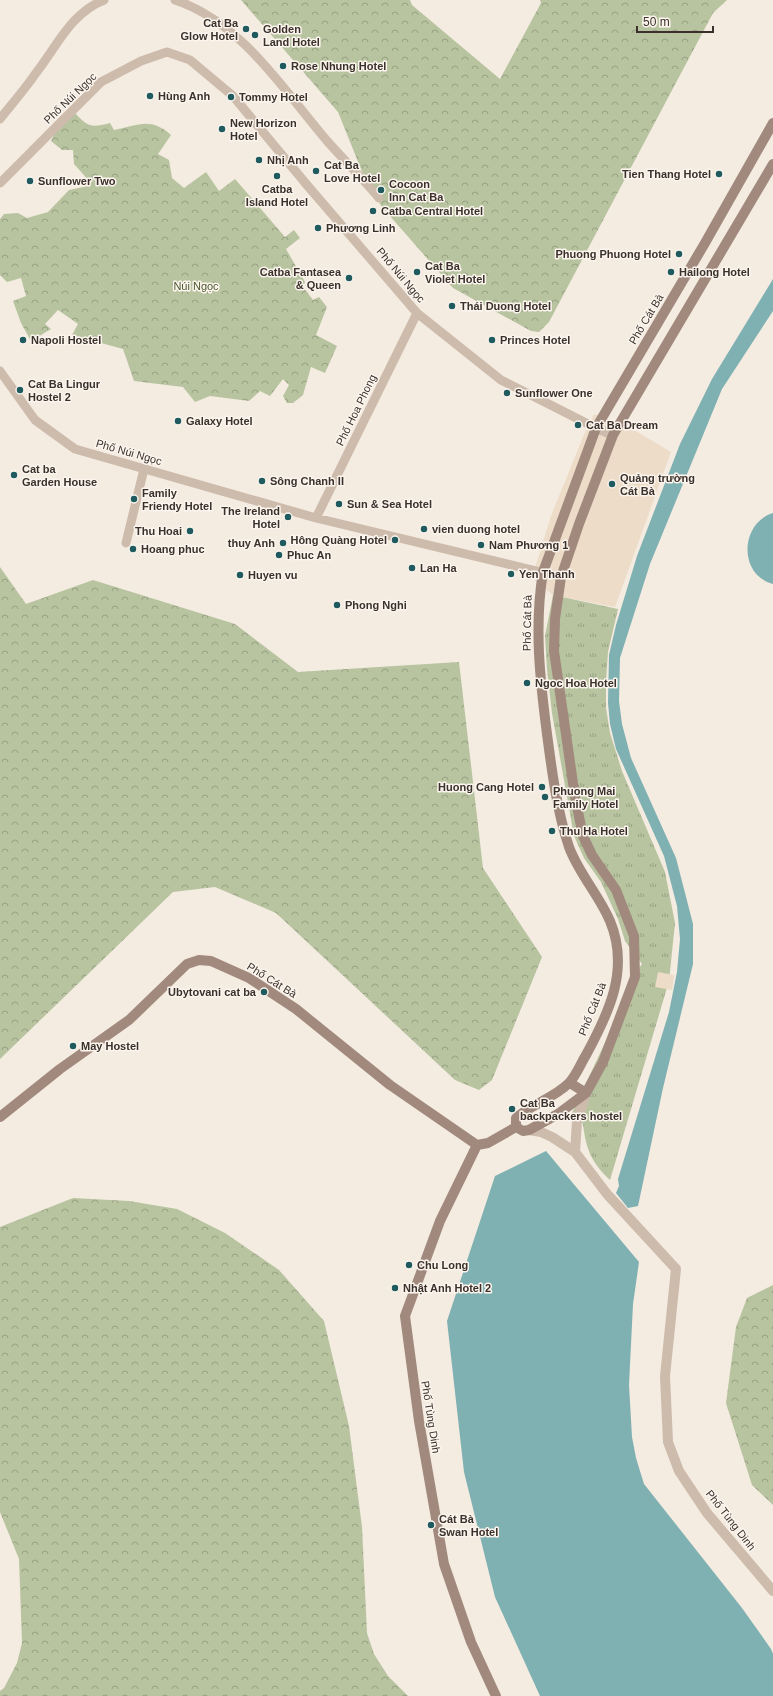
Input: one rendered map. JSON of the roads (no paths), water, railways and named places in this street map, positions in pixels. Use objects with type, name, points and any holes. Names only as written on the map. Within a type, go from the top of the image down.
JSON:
[{"type":"main road","name":"Phố Cát Bà","points":[[0,1117],[60,1069],[129,1020],[187,964],[199,960],[211,961],[249,978],[272,993],[296,1009],[390,1085],[477,1145],[488,1143],[516,1127],[516,1118],[570,1083],[598,1033],[612,997],[618,976],[619,956],[610,921],[599,899],[581,872],[569,847],[557,800],[541,684],[539,653],[539,596],[543,572],[596,428],[705,244],[773,123]]},
{"type":"main road","points":[[516,1127],[523,1131],[529,1130],[558,1114],[586,1093],[603,1062],[635,978],[636,956],[634,936],[616,890],[592,855],[583,836],[572,778],[554,651],[555,619],[561,577],[579,524],[613,435],[773,164]]},
{"type":"main road","points":[[705,244],[721,253]]},
{"type":"main road","points":[[554,780],[572,778]]},
{"type":"main road","points":[[619,956],[636,956]]},
{"type":"main road","points":[[570,1083],[586,1093]]},
{"type":"main road","name":"Phố Tùng Dinh","points":[[477,1145],[440,1221],[405,1316],[419,1421],[444,1564],[471,1642],[496,1696]]},
{"type":"street","points":[[0,119],[75,19],[84,10],[104,0]]},
{"type":"street","points":[[174,0],[207,15],[229,31],[264,63],[329,143],[380,198]]},
{"type":"street","name":"Phố Núi Ngọc","points":[[0,183],[101,82],[141,61],[167,52],[190,60],[227,90],[417,313],[501,380],[596,428]]},
{"type":"street","name":"Phố Hoa Phong","points":[[316,518],[417,313]]},
{"type":"street","name":"Phố Núi Ngọc","points":[[0,371],[35,420],[75,449],[316,518],[561,577]]},
{"type":"street","points":[[596,428],[613,435]]},
{"type":"street","points":[[126,543],[144,469]]},
{"type":"street","points":[[575,1152],[577,1121],[586,1093]]},
{"type":"street","name":"Phố Tùng Dinh","points":[[529,1130],[541,1132],[552,1137],[575,1152],[607,1194],[676,1269],[665,1376],[668,1442],[679,1470],[707,1513],[773,1591]]},
{"type":"water","points":[[773,279],[773,311],[722,389],[650,564],[620,658],[619,701],[622,724],[631,758],[676,858],[693,924],[693,964],[663,1088],[638,1206],[628,1208],[616,1193],[619,1186],[618,1179],[669,1012],[677,972],[680,939],[677,906],[664,856],[616,749],[610,724],[608,703],[609,655],[616,625],[637,556],[680,444],[712,379]]},
{"type":"water","points":[[773,513],[773,584],[762,579],[754,571],[749,560],[748,549],[749,537],[754,527],[762,519]]},
{"type":"water","points":[[546,1151],[639,1262],[633,1304],[629,1385],[632,1437],[636,1458],[644,1484],[742,1608],[771,1649],[773,1654],[773,1696],[540,1696],[495,1597],[464,1472],[447,1321],[495,1176]]},
{"type":"place","name":"Cat Ba Glow Hotel","points":[[246,29]]},
{"type":"place","name":"Golden Land Hotel","points":[[255,35]]},
{"type":"place","name":"Rose Nhung Hotel","points":[[283,66]]},
{"type":"place","name":"Hùng Anh","points":[[150,96]]},
{"type":"place","name":"Tommy Hotel","points":[[231,97]]},
{"type":"place","name":"New Horizon Hotel","points":[[222,129]]},
{"type":"place","name":"Nhị Anh","points":[[259,160]]},
{"type":"place","name":"Cat Ba Love Hotel","points":[[316,171]]},
{"type":"place","name":"Tien Thang Hotel","points":[[719,174]]},
{"type":"place","name":"Catba Island Hotel","points":[[277,176]]},
{"type":"place","name":"Sunflower Two","points":[[30,181]]},
{"type":"place","name":"Cocoon Inn Cat Ba","points":[[381,190]]},
{"type":"place","name":"Catba Central Hotel","points":[[373,211]]},
{"type":"place","name":"Phương Linh","points":[[318,228]]},
{"type":"place","name":"Phuong Phuong Hotel","points":[[679,254]]},
{"type":"place","name":"Cat Ba Violet Hotel","points":[[417,272]]},
{"type":"place","name":"Hailong Hotel","points":[[671,272]]},
{"type":"place","name":"Catba Fantasea & Queen","points":[[349,278]]},
{"type":"place","name":"Thái Duong Hotel","points":[[452,306]]},
{"type":"place","name":"Napoli Hostel","points":[[23,340]]},
{"type":"place","name":"Princes Hotel","points":[[492,340]]},
{"type":"place","name":"Cat Ba Lingur Hostel 2","points":[[20,390]]},
{"type":"place","name":"Sunflower One","points":[[507,393]]},
{"type":"place","name":"Galaxy Hotel","points":[[178,421]]},
{"type":"place","name":"Cat Ba Dream","points":[[578,425]]},
{"type":"place","name":"Cat ba Garden House","points":[[14,475]]},
{"type":"place","name":"Sông Chanh II","points":[[262,481]]},
{"type":"place","name":"Quảng trường Cát Bà","points":[[612,484]]},
{"type":"place","name":"Family Friendy Hotel","points":[[134,499]]},
{"type":"place","name":"Sun & Sea Hotel","points":[[339,504]]},
{"type":"place","name":"The Ireland Hotel","points":[[288,517]]},
{"type":"place","name":"vien duong hotel","points":[[424,529]]},
{"type":"place","name":"Thu Hoai","points":[[190,531]]},
{"type":"place","name":"Hông Quàng Hotel","points":[[395,540]]},
{"type":"place","name":"thuy Anh","points":[[283,543]]},
{"type":"place","name":"Nam Phương 1","points":[[481,545]]},
{"type":"place","name":"Hoang phuc","points":[[133,549]]},
{"type":"place","name":"Phuc An","points":[[279,555]]},
{"type":"place","name":"Lan Ha","points":[[412,568]]},
{"type":"place","name":"Yen Thanh","points":[[511,574]]},
{"type":"place","name":"Huyen vu","points":[[240,575]]},
{"type":"place","name":"Phong Nghi","points":[[337,605]]},
{"type":"place","name":"Ngoc Hoa Hotel","points":[[527,683]]},
{"type":"place","name":"Huong Cang Hotel","points":[[542,787]]},
{"type":"place","name":"Phuong Mai Family Hotel","points":[[545,797]]},
{"type":"place","name":"Thu Ha Hotel","points":[[552,831]]},
{"type":"place","name":"Ubytovani cat ba","points":[[264,992]]},
{"type":"place","name":"May Hostel","points":[[73,1046]]},
{"type":"place","name":"Cat Ba backpackers hostel","points":[[512,1109]]},
{"type":"place","name":"Chu Long","points":[[409,1265]]},
{"type":"place","name":"Nhật Anh Hotel 2","points":[[395,1288]]},
{"type":"place","name":"Cát Bà Swan Hotel","points":[[431,1525]]},
{"type":"park label","name":"Núi Ngọc","points":[[196,286]]}]
